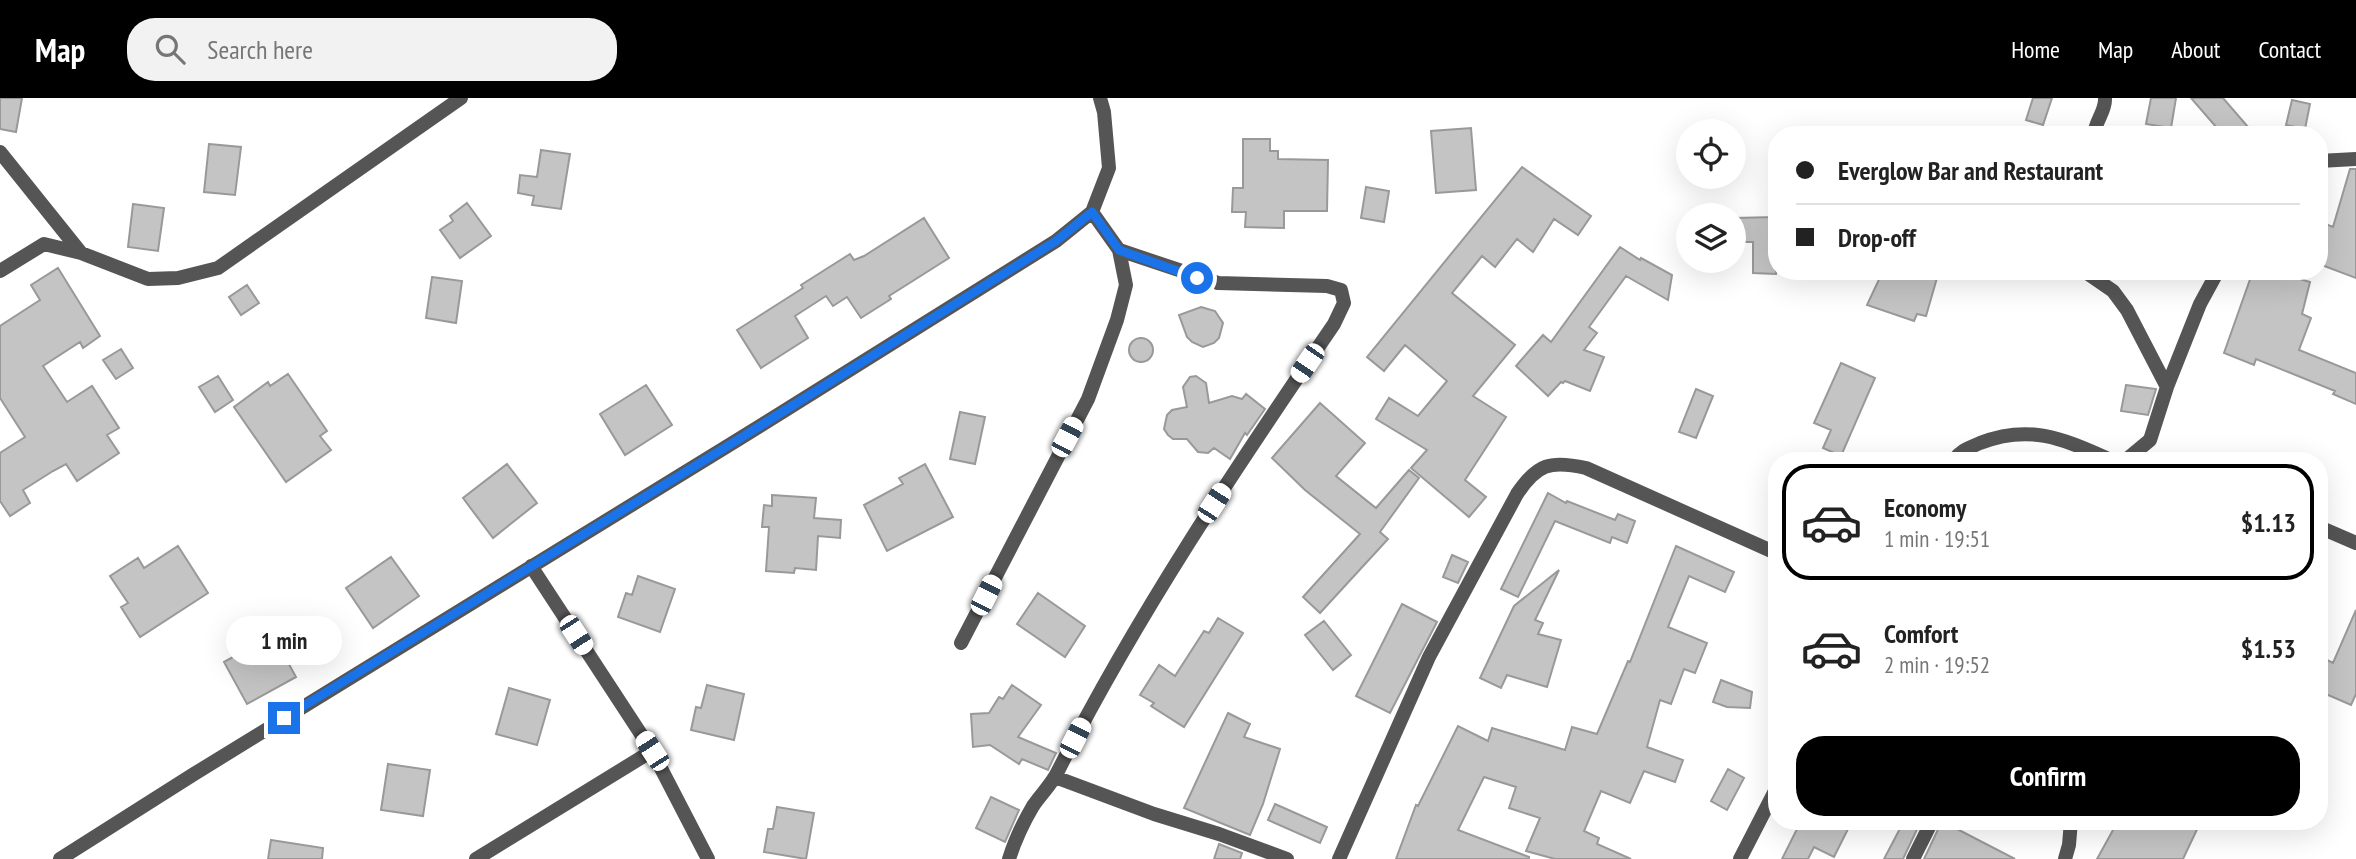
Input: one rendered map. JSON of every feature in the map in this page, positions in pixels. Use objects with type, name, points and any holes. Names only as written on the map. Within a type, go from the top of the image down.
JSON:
[{"type":"street","points":[[0,271],[44,244],[81,253],[148,279],[178,278],[218,268],[461,98]]},
{"type":"street","points":[[60,859],[1046,247],[1092,212],[1109,168],[1100,98]]},
{"type":"street","points":[[2095,126],[2109,101]]},
{"type":"street","points":[[0,152],[81,253]]},
{"type":"street","points":[[2328,161],[2356,159]]},
{"type":"street","points":[[961,643],[1088,399],[1117,320],[1126,285],[1119,250],[1092,212]]},
{"type":"street","points":[[1009,859],[1018,833],[1055,777],[1174,564],[1334,324],[1344,303],[1341,290],[1327,286],[1218,283],[1119,250]]},
{"type":"street","points":[[2097,280],[2113,291],[2127,310],[2167,387]]},
{"type":"street","points":[[2136,452],[2150,440],[2167,387],[2200,304],[2213,280]]},
{"type":"street","points":[[1960,452],[1993,438],[2034,433],[2067,441],[2092,452]]},
{"type":"street","points":[[1339,859],[1429,657],[1529,476],[1541,468],[1565,463],[1586,468],[1768,549]]},
{"type":"street","points":[[2328,531],[2356,543]]},
{"type":"street","points":[[531,566],[652,751],[708,859]]},
{"type":"street","points":[[476,859],[652,751]]},
{"type":"street","points":[[1055,777],[1287,859]]},
{"type":"street","points":[[1740,859],[1768,805]]},
{"type":"street","points":[[1913,859],[1928,830]]},
{"type":"street","points":[[2065,859],[2070,845],[2071,830]]},
{"type":"building","points":[[0,98],[22,98],[16,132],[0,129]]},
{"type":"building","points":[[2033,98],[2052,98],[2043,125],[2026,120]]},
{"type":"building","points":[[2151,98],[2176,98],[2171,126],[2146,124]]},
{"type":"building","points":[[2191,98],[2223,98],[2247,126],[2215,126]]},
{"type":"building","points":[[2292,100],[2310,104],[2306,126],[2286,125]]},
{"type":"building","points":[[1471,128],[1476,190],[1436,193],[1431,131]]},
{"type":"building","points":[[1243,139],[1270,139],[1270,151],[1278,151],[1278,159],[1328,160],[1327,211],[1284,211],[1284,228],[1245,227],[1246,212],[1232,212],[1233,188],[1243,188]]},
{"type":"building","points":[[209,144],[241,147],[235,195],[204,192]]},
{"type":"building","points":[[541,150],[570,154],[561,209],[532,205],[534,196],[518,193],[520,175],[537,177]]},
{"type":"building","points":[[1522,167],[1591,216],[1578,235],[1554,219],[1533,252],[1517,239],[1495,267],[1482,256],[1452,293],[1515,345],[1473,396],[1506,417],[1465,480],[1486,497],[1469,517],[1411,468],[1427,450],[1376,419],[1389,398],[1418,416],[1447,381],[1405,345],[1384,371],[1367,357]]},
{"type":"building","points":[[2350,169],[2356,169],[2356,278],[2328,267],[2328,225],[2333,227]]},
{"type":"building","points":[[1366,187],[1389,191],[1384,222],[1361,218]]},
{"type":"building","points":[[467,203],[491,236],[460,258],[440,230],[453,221],[450,216]]},
{"type":"building","points":[[133,204],[164,208],[158,251],[128,247]]},
{"type":"building","points":[[1768,217],[1768,274],[1753,273],[1753,242],[1746,242],[1746,218]]},
{"type":"building","points":[[924,218],[949,258],[889,296],[891,299],[861,318],[847,297],[833,306],[826,296],[795,316],[808,338],[761,368],[737,330],[850,254],[854,260],[864,256]]},
{"type":"building","points":[[1620,247],[1672,275],[1668,300],[1626,276],[1589,327],[1597,333],[1584,350],[1604,357],[1590,391],[1565,381],[1548,396],[1516,366],[1543,335],[1551,342]]},
{"type":"building","points":[[58,268],[100,336],[83,348],[80,342],[43,366],[67,402],[92,386],[119,428],[107,435],[119,453],[77,481],[66,464],[53,471],[23,490],[30,503],[10,516],[0,501],[0,453],[25,437],[0,398],[0,326],[40,300],[31,285]]},
{"type":"building","points":[[432,277],[462,281],[456,323],[426,318]]},
{"type":"building","points":[[1879,280],[1936,280],[1926,316],[1917,314],[1914,321],[1867,305]]},
{"type":"building","points":[[2250,280],[2310,282],[2302,314],[2311,318],[2299,350],[2356,373],[2356,404],[2333,394],[2335,391],[2256,359],[2254,365],[2224,353]]},
{"type":"building","points":[[247,285],[259,303],[241,315],[229,297]]},
{"type":"building","points":[[1201,307],[1215,311],[1223,323],[1219,338],[1203,347],[1187,337],[1179,315]]},
{"type":"building","points":[[1141,338],[1152,345],[1153,350],[1146,361],[1141,362],[1130,355],[1129,350],[1136,339]]},
{"type":"building","points":[[121,349],[133,368],[116,379],[103,360]]},
{"type":"building","points":[[1841,363],[1875,378],[1843,452],[1832,452],[1823,448],[1831,430],[1814,423]]},
{"type":"building","points":[[288,374],[327,431],[320,436],[331,450],[286,482],[234,407],[268,382],[270,386]]},
{"type":"building","points":[[218,376],[233,400],[215,412],[199,387]]},
{"type":"building","points":[[1196,376],[1206,383],[1209,403],[1232,396],[1242,399],[1246,394],[1265,409],[1247,435],[1245,433],[1230,459],[1214,448],[1208,453],[1198,452],[1187,439],[1173,439],[1164,429],[1167,415],[1172,410],[1187,407],[1183,387],[1190,377]]},
{"type":"building","points":[[646,385],[672,425],[625,455],[600,414]]},
{"type":"building","points":[[2126,385],[2156,389],[2148,415],[2121,411]]},
{"type":"building","points":[[1696,389],[1713,396],[1696,438],[1679,432]]},
{"type":"building","points":[[1320,403],[1365,443],[1336,476],[1376,508],[1409,470],[1419,478],[1380,532],[1388,539],[1320,613],[1303,597],[1360,534],[1305,490],[1272,458]]},
{"type":"building","points":[[960,412],[985,417],[975,464],[950,459]]},
{"type":"building","points":[[507,464],[537,503],[493,538],[463,498]]},
{"type":"building","points":[[925,464],[953,517],[887,551],[864,505],[903,484],[899,478]]},
{"type":"building","points":[[1548,493],[1566,503],[1567,501],[1615,520],[1618,514],[1635,521],[1627,543],[1612,537],[1610,543],[1555,521],[1518,597],[1501,589]]},
{"type":"building","points":[[772,495],[816,498],[814,518],[841,520],[840,538],[818,536],[816,570],[795,568],[794,573],[766,571],[769,527],[762,527],[764,505],[772,506]]},
{"type":"building","points":[[178,546],[208,593],[140,637],[121,607],[128,603],[110,576],[138,558],[144,568]]},
{"type":"building","points":[[1676,546],[1734,572],[1725,592],[1689,576],[1668,627],[1707,643],[1695,673],[1684,669],[1671,704],[1660,700],[1647,747],[1683,760],[1675,782],[1644,771],[1630,803],[1601,791],[1584,831],[1599,838],[1597,844],[1631,859],[1555,859],[1526,851],[1540,818],[1509,808],[1516,787],[1484,777],[1458,830],[1529,859],[1396,859],[1416,805],[1418,806],[1458,726],[1488,741],[1492,728],[1565,750],[1572,727],[1597,734],[1628,661],[1630,662]]},
{"type":"building","points":[[1452,555],[1468,562],[1458,583],[1443,577]]},
{"type":"building","points":[[391,557],[419,596],[373,628],[346,588]]},
{"type":"building","points":[[1559,570],[1535,620],[1543,623],[1538,634],[1561,640],[1547,687],[1507,675],[1501,688],[1480,678],[1514,606]]},
{"type":"building","points":[[638,576],[675,589],[660,632],[618,617],[626,593],[632,595]]},
{"type":"building","points":[[1038,593],[1085,626],[1065,657],[1017,624]]},
{"type":"building","points":[[1402,604],[1437,622],[1390,713],[1356,696]]},
{"type":"building","points":[[2356,610],[2356,694],[2351,705],[2328,695],[2328,660],[2333,663]]},
{"type":"building","points":[[1218,618],[1243,633],[1184,727],[1151,706],[1154,703],[1140,695],[1159,665],[1175,676],[1204,631],[1209,633]]},
{"type":"building","points":[[1324,621],[1351,655],[1333,670],[1305,635]]},
{"type":"building","points":[[273,635],[296,677],[247,704],[224,662]]},
{"type":"building","points":[[1721,680],[1752,692],[1750,708],[1727,707],[1713,702]]},
{"type":"building","points":[[707,685],[744,694],[734,740],[691,730],[696,707],[701,708]]},
{"type":"building","points":[[1012,685],[1041,705],[1018,737],[1056,753],[1048,770],[1022,759],[1019,764],[990,745],[973,747],[971,714],[989,713],[999,697],[1003,699]]},
{"type":"building","points":[[509,688],[550,700],[537,745],[496,734]]},
{"type":"building","points":[[1228,713],[1250,724],[1244,737],[1280,749],[1250,835],[1184,808]]},
{"type":"building","points":[[388,764],[430,770],[423,816],[381,810]]},
{"type":"building","points":[[1728,769],[1744,778],[1727,810],[1711,801]]},
{"type":"building","points":[[991,797],[1019,810],[1005,842],[976,828]]},
{"type":"building","points":[[1275,804],[1327,827],[1320,843],[1268,820]]},
{"type":"building","points":[[777,807],[814,813],[806,859],[764,852],[768,829],[773,829]]},
{"type":"building","points":[[1796,830],[1848,830],[1834,857],[1814,847],[1808,859],[1782,859]]},
{"type":"building","points":[[1899,830],[1917,830],[1903,859],[1884,859]]},
{"type":"building","points":[[1938,830],[1959,830],[2015,859],[1924,859]]},
{"type":"building","points":[[2113,830],[2197,830],[2183,859],[2097,859]]},
{"type":"building","points":[[271,840],[323,848],[322,859],[268,859]]},
{"type":"building","points":[[1219,844],[1242,853],[1240,859],[1214,859]]},
{"type":"route","points":[[284,718],[1056,241],[1092,212],[1119,250],[1197,278]]}]
